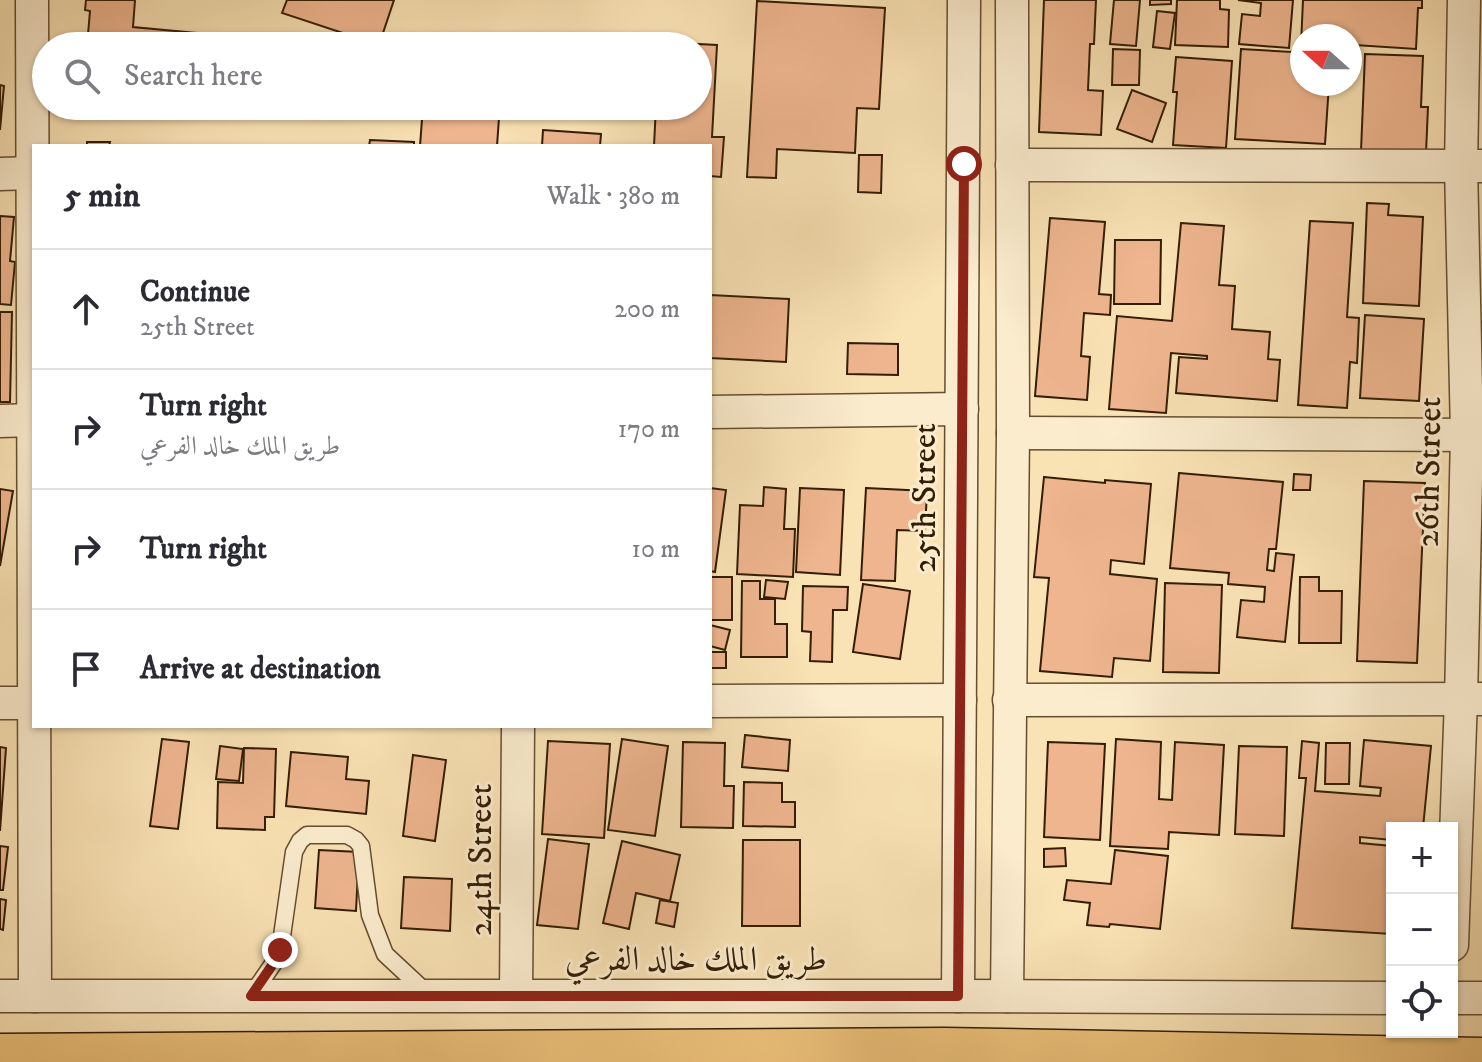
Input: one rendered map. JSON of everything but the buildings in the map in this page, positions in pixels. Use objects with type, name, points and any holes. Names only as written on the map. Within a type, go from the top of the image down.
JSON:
[{"type":"highway","points":[[0,1056],[944,1050],[1482,1060]]},
{"type":"street","points":[[0,174],[32,173],[32,0]]},
{"type":"street","name":"25th Street","points":[[958,996],[964,0]]},
{"type":"street","points":[[1007,996],[1013,433],[1012,0]]},
{"type":"street","name":"26th Street","points":[[1456,894],[1471,699],[1474,435],[1472,166],[1464,0]]},
{"type":"street","points":[[1012,165],[1472,166]]},
{"type":"street","points":[[712,412],[962,409]]},
{"type":"street","points":[[0,421],[32,420]]},
{"type":"street","points":[[1013,433],[1474,435]]},
{"type":"street","points":[[1009,700],[1471,699]]},
{"type":"street","points":[[712,701],[960,700]]},
{"type":"street","points":[[0,703],[32,703]]},
{"type":"street","points":[[34,728],[35,996]]},
{"type":"street","name":"24th Street","points":[[516,995],[518,728]]},
{"type":"street","name":"طريق الملك خالد الفرعي","points":[[0,996],[1386,998]]},
{"type":"street","points":[[1458,998],[1482,998]]},
{"type":"lane","points":[[251,996],[280,950],[294,852],[300,841],[307,835],[347,835],[361,846],[370,915],[385,954],[430,996]]},
{"type":"route","points":[[280,950],[251,996],[958,996],[964,164]]}]
